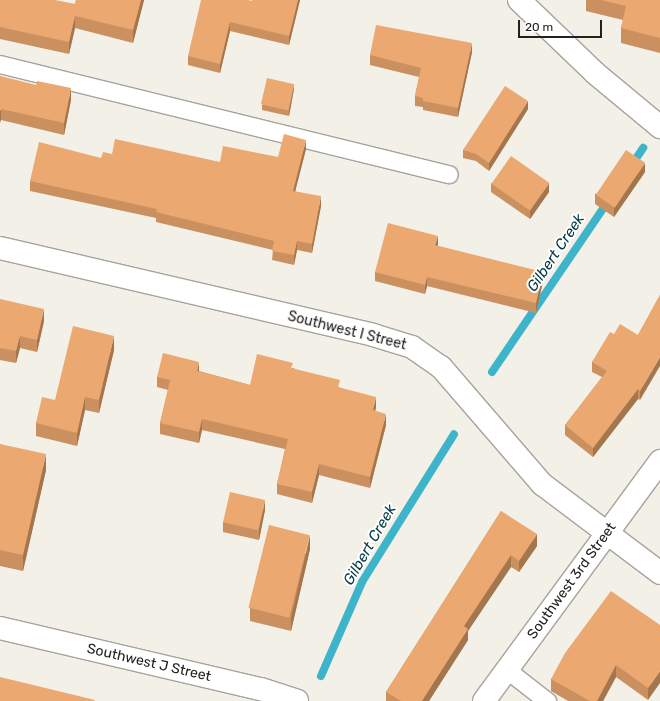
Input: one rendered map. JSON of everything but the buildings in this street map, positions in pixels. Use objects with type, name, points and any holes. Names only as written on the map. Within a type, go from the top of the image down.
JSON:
[{"type":"street","points":[[519,0],[595,73],[660,127]]},
{"type":"street","name":"Southwest I Street","points":[[0,248],[373,335],[412,347],[441,368],[542,484],[660,573]]},
{"type":"street","name":"Southwest 3rd Street","points":[[484,701],[660,461]]},
{"type":"street","name":"Southwest J Street","points":[[0,628],[262,690],[297,701]]},
{"type":"lane","points":[[0,64],[449,174]]},
{"type":"lane","points":[[507,670],[547,701]]},
{"type":"waterway","name":"Gilbert Creek","points":[[631,166],[643,148]]},
{"type":"waterway","name":"Gilbert Creek","points":[[492,372],[608,201]]},
{"type":"waterway","name":"Gilbert Creek","points":[[321,676],[362,582],[454,434]]}]
